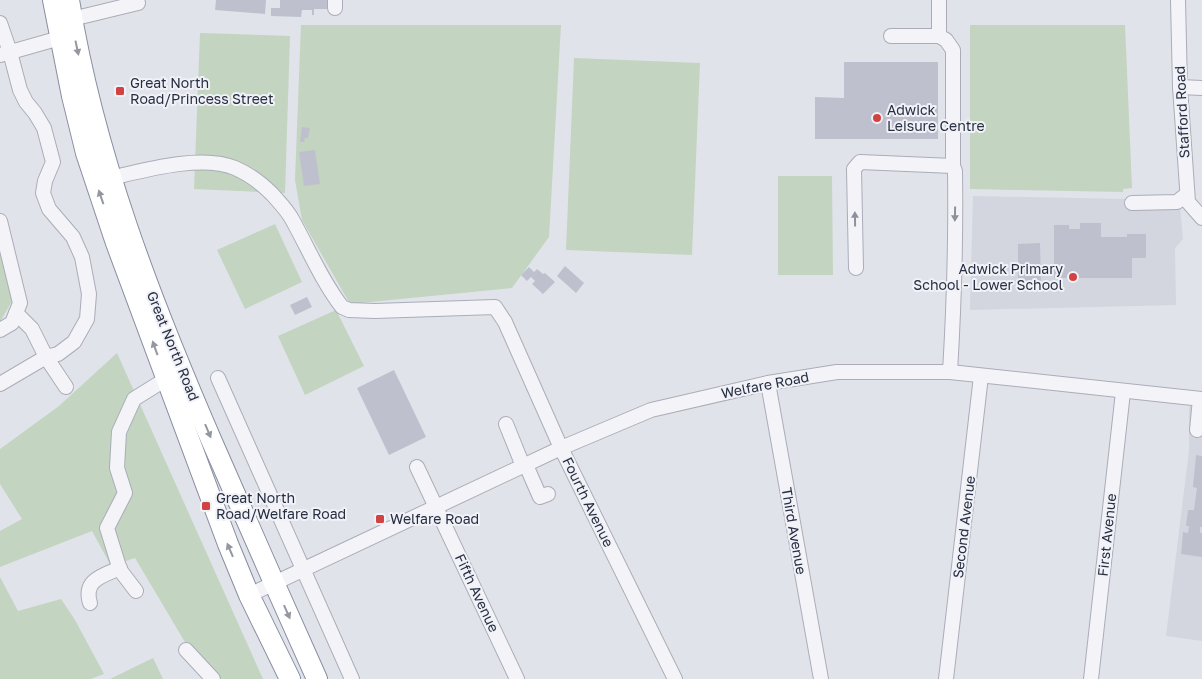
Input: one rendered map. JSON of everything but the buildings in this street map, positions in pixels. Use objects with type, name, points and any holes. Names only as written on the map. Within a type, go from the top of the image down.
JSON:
[{"type":"highway","name":"Great North Road","points":[[53,0],[72,96],[89,162],[116,243],[228,544],[249,595],[290,679]]},
{"type":"highway","name":"Great North Road","points":[[71,10],[88,94],[111,178],[131,240],[165,329],[317,679]]},
{"type":"street","points":[[939,0],[939,36]]},
{"type":"street","name":"Stafford Road","points":[[1178,0],[1180,87],[1187,194],[1188,202],[1202,218]]},
{"type":"street","points":[[71,10],[138,3]]},
{"type":"street","points":[[0,23],[5,54],[26,102],[44,128],[53,162],[45,181],[43,192],[49,209],[73,237],[79,250],[89,294],[87,318],[74,342],[58,354],[46,357],[0,384]]},
{"type":"street","points":[[891,36],[939,36],[946,40],[952,50],[955,290],[950,372]]},
{"type":"street","points":[[5,54],[60,38]]},
{"type":"street","points":[[1180,87],[1202,88]]},
{"type":"street","points":[[856,268],[854,169],[860,162],[953,166]]},
{"type":"street","name":"Fourth Avenue","points":[[111,178],[150,169],[189,164],[216,163],[234,167],[264,186],[282,204],[336,300],[342,307],[350,310],[375,311],[495,307],[505,322],[561,448],[675,679]]},
{"type":"street","points":[[1132,203],[1177,202],[1187,194]]},
{"type":"street","points":[[0,221],[20,304],[12,323],[0,330]]},
{"type":"street","points":[[16,313],[32,329],[46,357],[66,387]]},
{"type":"street","name":"Welfare Road","points":[[249,595],[524,465],[651,410],[768,383],[837,372],[950,372],[1201,399]]},
{"type":"street","name":"Second Avenue","points":[[946,679],[981,376]]},
{"type":"street","points":[[218,378],[352,679]]},
{"type":"street","points":[[136,591],[120,568],[108,528],[125,493],[117,468],[119,432],[134,399],[166,379]]},
{"type":"street","name":"Third Avenue","points":[[768,383],[820,679]]},
{"type":"street","name":"First Avenue","points":[[1091,679],[1123,392]]},
{"type":"street","points":[[1197,430],[1201,399]]},
{"type":"street","points":[[506,424],[540,497],[548,494]]},
{"type":"street","name":"Fifth Avenue","points":[[417,466],[517,679]]},
{"type":"street","points":[[90,603],[87,593],[90,586],[99,577],[120,568]]},
{"type":"street","points":[[186,650],[213,679]]},
{"type":"shaded area","name":"Adwick Primary School - Lower School","points":[[973,196],[1173,200],[1179,197],[1183,239],[1175,248],[1176,305],[970,310]]},
{"type":"shaded area","points":[[1189,406],[1202,408],[1202,641],[1166,636],[1189,451]]},
{"type":"green space","points":[[301,25],[561,25],[549,237],[512,288],[350,304],[302,220],[295,180]]},
{"type":"green space","points":[[970,25],[1125,25],[1132,188],[1123,189],[1123,192],[970,189]]},
{"type":"green space","points":[[200,33],[290,36],[285,193],[194,189]]},
{"type":"green space","points":[[574,58],[700,63],[692,255],[566,250]]},
{"type":"green space","points":[[778,176],[832,176],[833,275],[778,275]]},
{"type":"green space","points":[[275,224],[302,282],[245,309],[217,250]]},
{"type":"green space","points":[[0,249],[12,301],[0,322]]},
{"type":"green space","points":[[336,310],[364,366],[305,395],[278,336]]},
{"type":"green space","points":[[117,353],[263,679],[213,679],[195,659],[135,558],[111,566],[92,531],[0,567],[0,531],[22,519],[0,484],[0,449],[59,406]]},
{"type":"green space","points":[[0,577],[18,611],[61,599],[75,620],[104,674],[91,679],[0,679]]},
{"type":"green space","points":[[153,658],[163,679],[110,679]]},
{"type":"place","name":"Great North Road/Princess Street","points":[[120,91]]},
{"type":"place","name":"Adwick Leisure Centre","points":[[877,118]]},
{"type":"place","name":"Adwick Primary School - Lower School","points":[[1073,277]]},
{"type":"place","name":"Great North Road/Welfare Road","points":[[206,506]]},
{"type":"place","name":"Welfare Road","points":[[380,519]]}]
